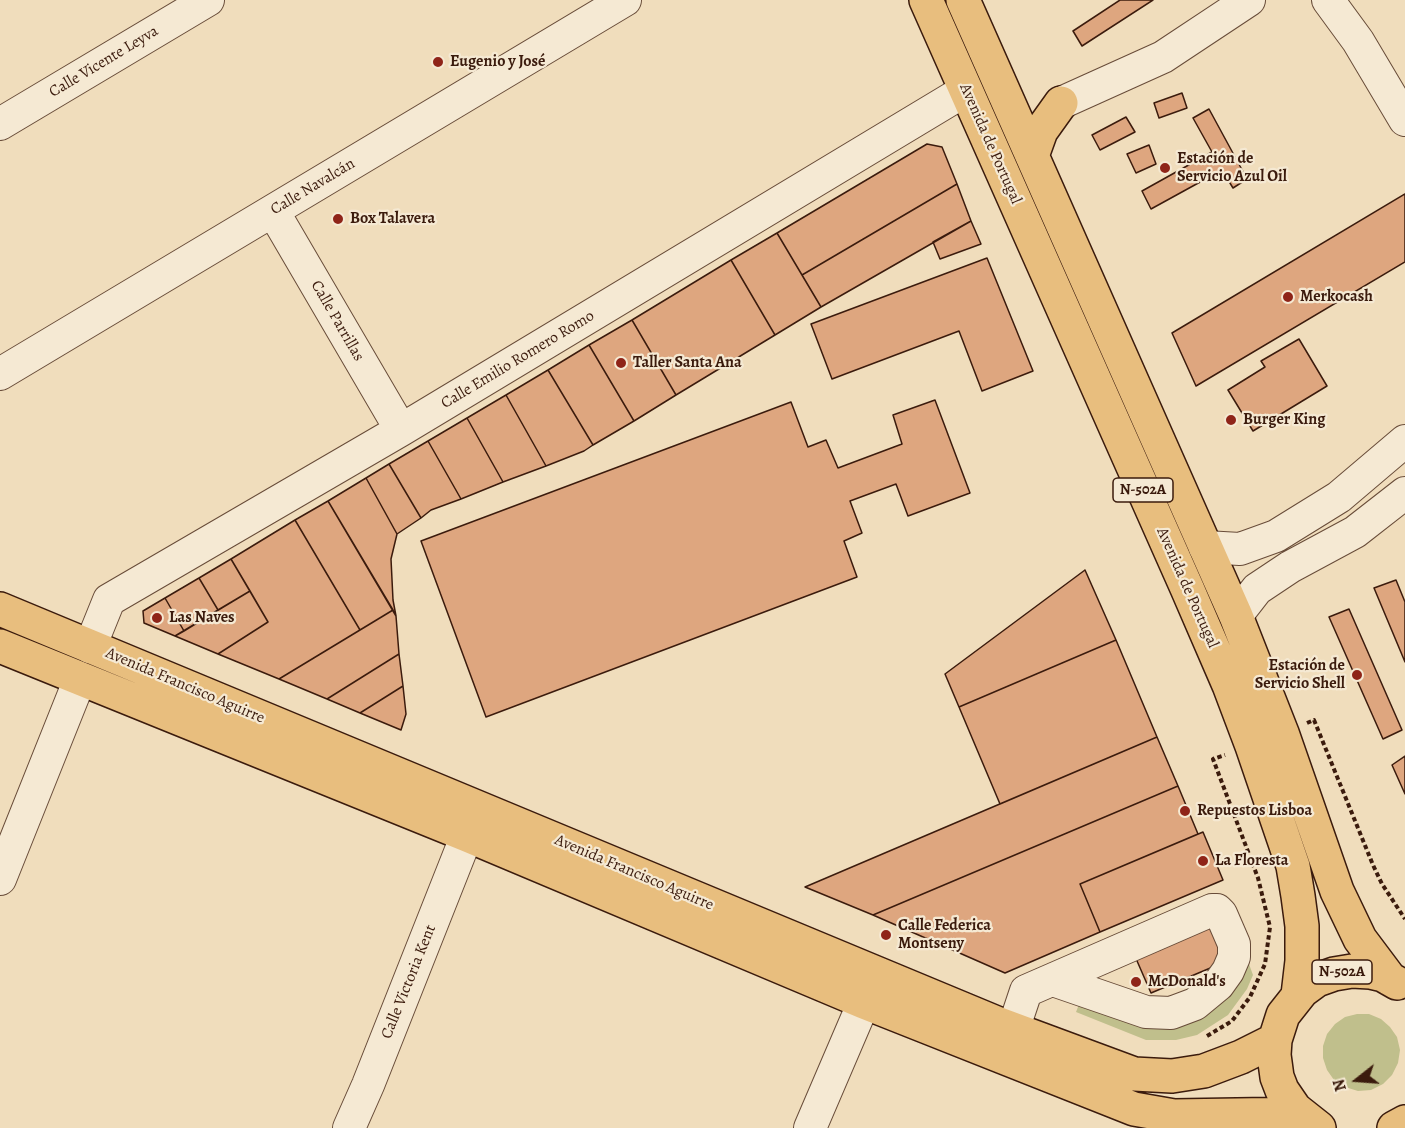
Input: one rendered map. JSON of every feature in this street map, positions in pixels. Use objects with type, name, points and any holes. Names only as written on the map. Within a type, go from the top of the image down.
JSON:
[{"type":"main road","name":"Avenida de Portugal","points":[[926,0],[1197,610],[1252,746],[1293,866],[1299,896],[1302,961],[1298,995]]},
{"type":"main road","name":"Avenida de Portugal","points":[[963,0],[1236,616],[1282,733],[1336,891],[1360,939],[1400,983]]},
{"type":"main road","points":[[1005,94],[1030,102],[1061,103]]},
{"type":"main road","points":[[1032,156],[1041,131],[1061,103]]},
{"type":"main road","name":"Avenida Francisco Aguirre","points":[[0,609],[1013,1030],[1134,1074],[1172,1076],[1204,1071],[1241,1057],[1275,1040]]},
{"type":"main road","name":"Avenida Francisco Aguirre","points":[[0,646],[467,835],[864,1002],[1134,1109],[1173,1128]]},
{"type":"main road","name":"N-502A","points":[[1306,1122],[1286,1097],[1277,1077],[1274,1055],[1275,1040],[1283,1015],[1298,995],[1317,981],[1340,972],[1365,971],[1383,975],[1400,983]]},
{"type":"main road","name":"Avenida Francisco Aguirre","points":[[1134,1109],[1174,1116],[1306,1122]]},
{"type":"main road","points":[[1394,1128],[1405,1122]]},
{"type":"street","name":"Calle Vicente Leyva","points":[[0,124],[208,0]]},
{"type":"street","name":"Calle Navalcán","points":[[0,374],[625,0]]},
{"type":"street","points":[[1061,103],[1163,57],[1249,0]]},
{"type":"street","points":[[1328,0],[1358,41],[1405,120]]},
{"type":"street","name":"Calle Emilio Romero Romo","points":[[90,646],[109,600],[401,430],[966,90]]},
{"type":"street","name":"Calle Parrillas","points":[[273,211],[401,430]]},
{"type":"street","points":[[1204,547],[1240,549],[1276,536],[1339,497],[1405,441]]},
{"type":"street","points":[[1236,616],[1257,589],[1290,567],[1355,532],[1405,493]]},
{"type":"street","points":[[0,879],[80,679]]},
{"type":"street","name":"Calle Victoria Kent","points":[[349,1128],[467,835]]},
{"type":"street","points":[[1013,1030],[1026,991],[1212,910],[1217,910],[1221,914],[1234,944],[1234,957],[1228,971],[1218,984],[1195,1004],[1171,1013],[1146,1012],[1053,980]]},
{"type":"street","points":[[810,1128],[864,1002]]},
{"type":"path","points":[[1282,733],[1314,720],[1373,865],[1382,884],[1405,919]]},
{"type":"path","points":[[1202,1039],[1232,1021],[1250,997],[1265,964],[1270,927],[1258,878],[1213,759],[1252,746]]},
{"type":"shaded area","points":[[1241,942],[1253,975],[1247,989],[1228,1015],[1197,1035],[1176,1040],[1146,1040],[1076,1012],[1082,997],[1155,1023]]},
{"type":"shaded area","points":[[1369,1014],[1381,1019],[1397,1037],[1400,1050],[1398,1063],[1392,1075],[1383,1084],[1371,1090],[1358,1091],[1334,1080],[1323,1058],[1323,1046],[1327,1034],[1345,1017]]},
{"type":"building","points":[[1120,0],[1153,0],[1082,46],[1073,31]]},
{"type":"building","points":[[1182,93],[1187,108],[1159,118],[1154,103]]},
{"type":"building","points":[[1209,109],[1247,179],[1233,188],[1222,170],[1151,209],[1142,191],[1212,152],[1193,118]]},
{"type":"building","points":[[1126,117],[1135,132],[1100,150],[1092,135]]},
{"type":"building","points":[[927,144],[942,147],[957,184],[802,275],[777,233]]},
{"type":"building","points":[[1149,145],[1156,164],[1136,173],[1127,154]]},
{"type":"building","points":[[957,184],[971,221],[821,307],[802,275]]},
{"type":"building","name":"Merkocash","points":[[1405,194],[1405,262],[1196,386],[1172,333]]},
{"type":"building","points":[[971,221],[981,244],[940,259],[933,242]]},
{"type":"building","points":[[777,233],[821,307],[775,335],[731,260]]},
{"type":"building","points":[[987,258],[1033,371],[982,391],[959,331],[832,379],[811,324]]},
{"type":"building","points":[[731,260],[775,335],[676,395],[632,320]]},
{"type":"building","points":[[632,320],[676,395],[634,421],[589,345]]},
{"type":"building","points":[[1299,339],[1327,386],[1253,431],[1228,390],[1265,367],[1261,361]]},
{"type":"building","points":[[589,345],[634,421],[593,445],[548,370]]},
{"type":"building","points":[[548,370],[593,445],[584,451],[546,466],[506,395]]},
{"type":"building","points":[[506,395],[546,466],[503,482],[467,418]]},
{"type":"building","points":[[935,400],[970,493],[908,516],[896,484],[850,501],[862,533],[844,541],[857,577],[486,717],[421,541],[791,402],[808,447],[826,440],[838,468],[902,444],[893,415]]},
{"type":"building","points":[[467,418],[503,482],[461,499],[428,441]]},
{"type":"building","points":[[428,441],[461,499],[431,510],[421,518],[389,464]]},
{"type":"building","points":[[389,464],[421,518],[397,534],[366,478]]},
{"type":"building","points":[[366,478],[397,534],[391,559],[396,616],[328,501]]},
{"type":"building","points":[[328,501],[393,610],[360,630],[295,520]]},
{"type":"building","points":[[295,520],[360,630],[279,679],[218,654],[268,622],[231,559]]},
{"type":"building","points":[[231,559],[250,591],[218,610],[199,578]]},
{"type":"building","points":[[1085,570],[1116,640],[959,707],[945,674]]},
{"type":"building","points":[[199,578],[218,610],[184,631],[165,598]]},
{"type":"building","points":[[1396,580],[1405,602],[1405,662],[1374,588]]},
{"type":"building","points":[[250,591],[268,622],[218,654],[175,636]]},
{"type":"building","points":[[165,598],[184,631],[175,636],[144,623],[143,611]]},
{"type":"building","points":[[1349,609],[1402,730],[1383,739],[1329,617]]},
{"type":"building","points":[[393,610],[396,616],[399,654],[327,699],[279,679]]},
{"type":"building","points":[[1116,640],[1157,737],[1000,804],[959,707]]},
{"type":"building","points":[[399,654],[403,686],[360,713],[327,699]]},
{"type":"building","points":[[403,686],[406,714],[401,730],[360,713]]},
{"type":"building","points":[[1157,737],[1178,786],[873,915],[805,887]]},
{"type":"building","points":[[1405,756],[1405,794],[1392,765]]},
{"type":"building","points":[[1178,786],[1198,834],[1080,884],[1100,932],[1005,973],[873,915]]},
{"type":"building","points":[[1203,832],[1223,880],[1100,932],[1080,884]]},
{"type":"building","points":[[1210,921],[1227,961],[1151,993],[1134,954]]},
{"type":"place","name":"Eugenio y José","points":[[438,62]]},
{"type":"place","name":"Estación de Servicio Azul Oil","points":[[1165,168]]},
{"type":"place","name":"Box Talavera","points":[[338,219]]},
{"type":"place","name":"Merkocash","points":[[1288,297]]},
{"type":"place","name":"Taller Santa Ana","points":[[621,363]]},
{"type":"place","name":"Burger King","points":[[1231,420]]},
{"type":"place","name":"Las Naves","points":[[157,618]]},
{"type":"place","name":"Estación de Servicio Shell","points":[[1357,675]]},
{"type":"place","name":"Repuestos Lisboa","points":[[1185,811]]},
{"type":"place","name":"La Floresta","points":[[1203,861]]},
{"type":"place","name":"Calle Federica Montseny","points":[[886,935]]},
{"type":"place","name":"McDonald's","points":[[1136,982]]}]
